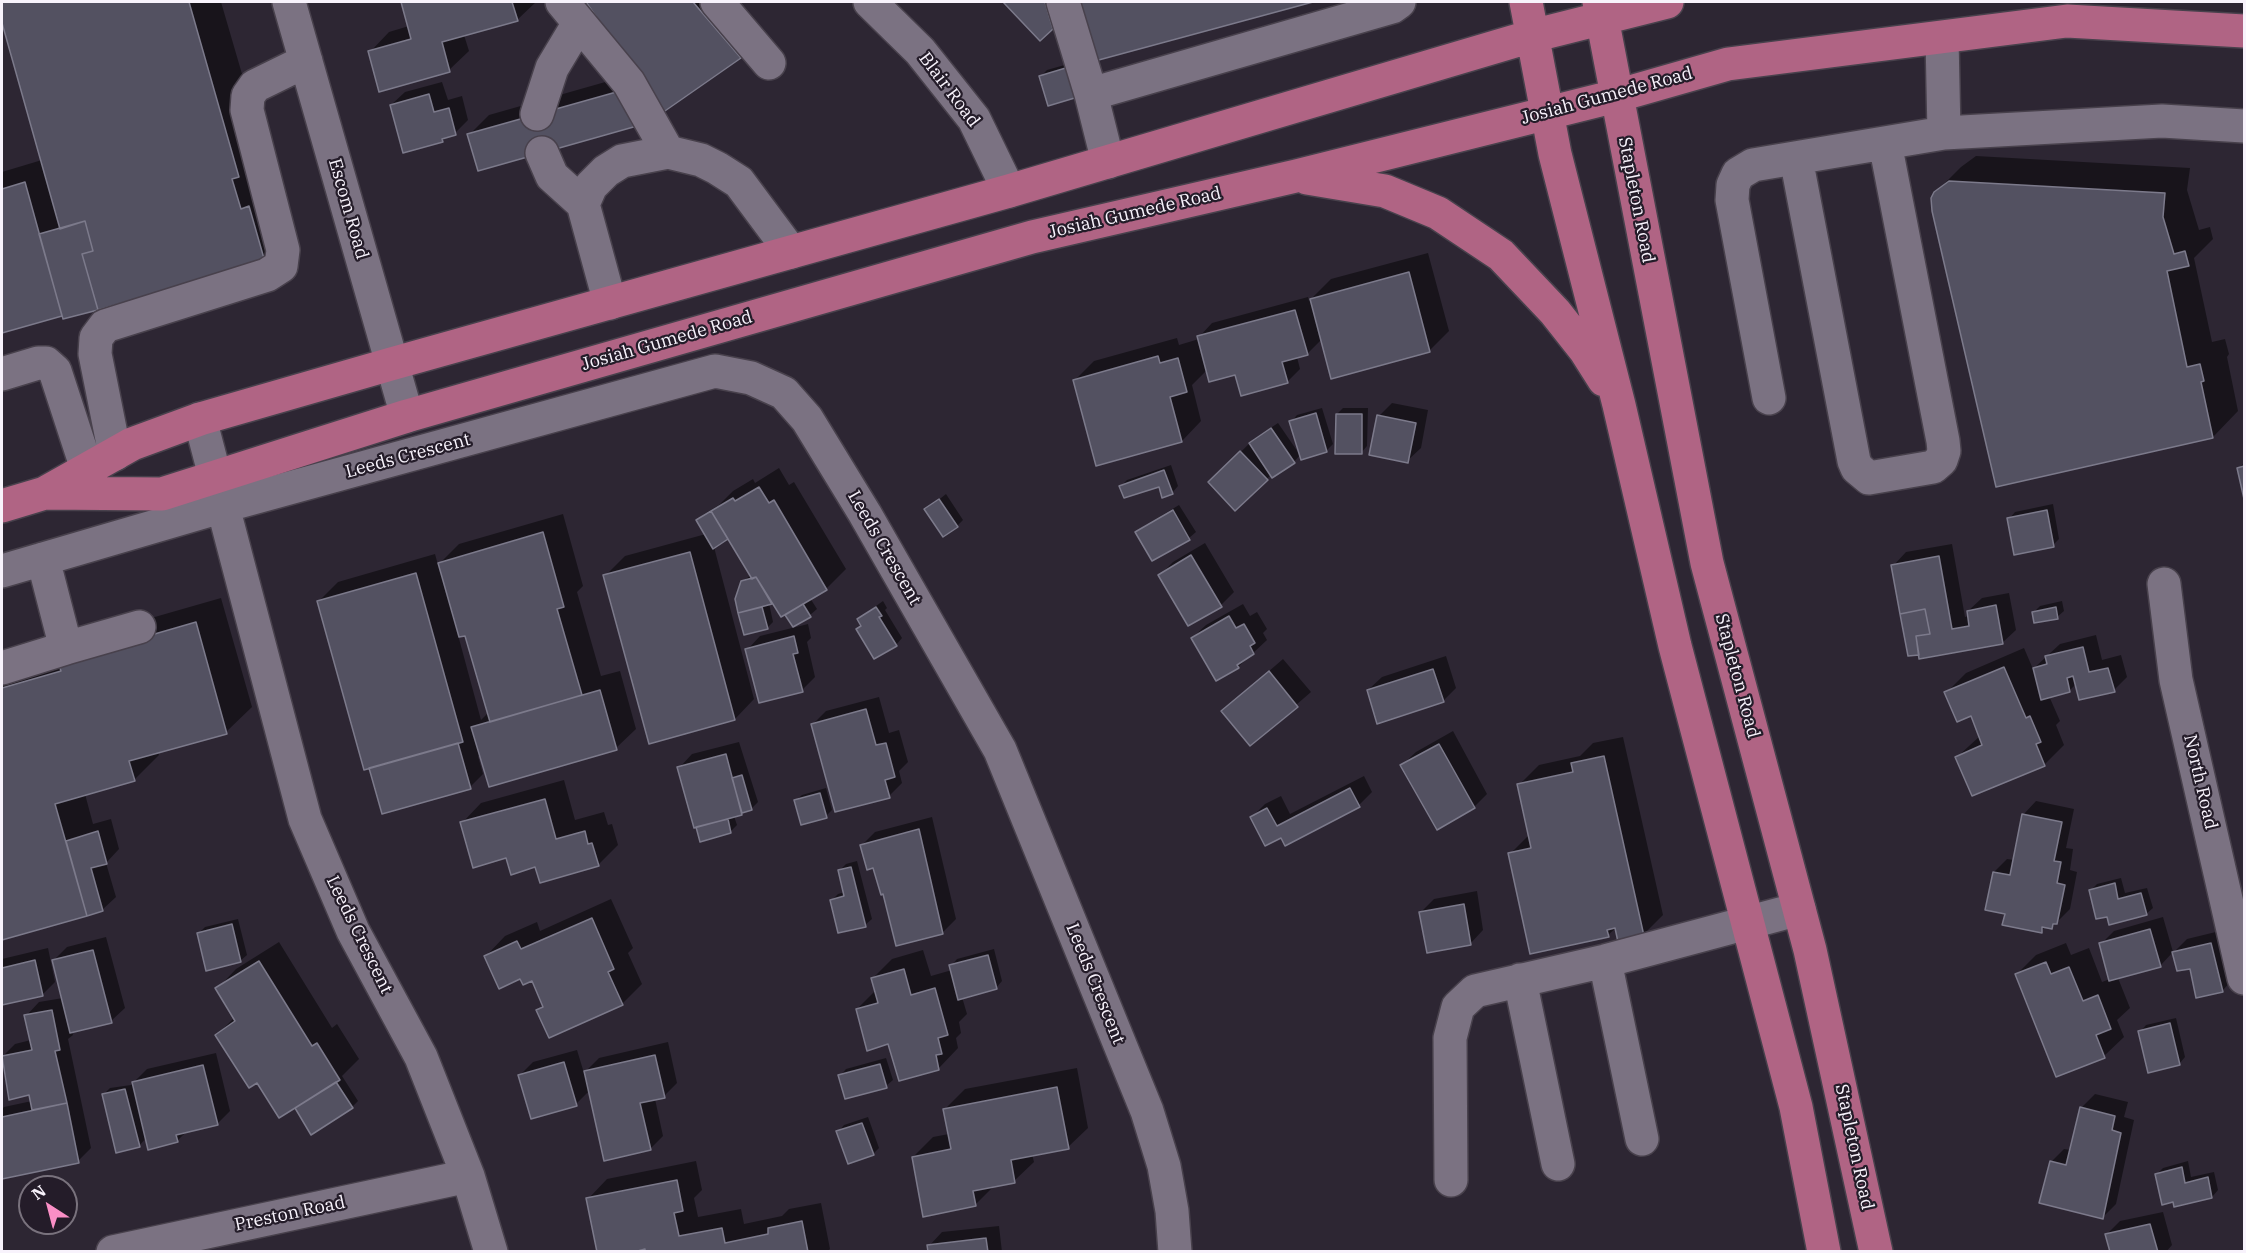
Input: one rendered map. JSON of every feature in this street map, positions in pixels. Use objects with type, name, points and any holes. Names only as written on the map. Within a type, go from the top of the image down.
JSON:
[{"type":"main road","points":[[1526,2],[1555,154],[1619,405],[1675,646],[1796,1107],[1824,1251]]},
{"type":"main road","name":"Josiah Gumede Road","points":[[2,506],[45,493],[132,444],[200,419],[391,363],[1010,191],[1532,36],[1601,10],[1667,2]]},
{"type":"main road","name":"Stapleton Road","points":[[1601,10],[1707,563],[1810,950],[1876,1251]]},
{"type":"main road","name":"Josiah Gumede Road","points":[[45,493],[162,494],[406,416],[1032,237],[1296,176],[1616,96],[1728,64],[2067,21],[2244,31]]},
{"type":"main road","points":[[1296,176],[1385,191],[1438,213],[1502,255],[1555,312],[1585,350],[1619,405]]},
{"type":"street","name":"Escom Road","points":[[289,2],[406,416]]},
{"type":"street","name":"Blair Road","points":[[870,2],[920,51],[974,119],[1010,191]]},
{"type":"street","points":[[1063,2],[1091,94],[1108,162]]},
{"type":"street","points":[[1091,94],[1392,7],[1399,2]]},
{"type":"street","points":[[721,3],[769,63]]},
{"type":"street","points":[[537,114],[570,12]]},
{"type":"street","points":[[570,12],[629,83],[668,152]]},
{"type":"street","points":[[1942,38],[1944,133]]},
{"type":"street","points":[[101,461],[95,354],[96,338],[105,326],[267,275],[281,266],[283,250],[248,110],[248,96],[255,86],[306,61]]},
{"type":"street","points":[[1769,398],[1732,200],[1733,185],[1738,174],[1753,165],[1944,133],[2162,121],[2244,126]]},
{"type":"street","points":[[1796,158],[1857,468],[1869,477],[1933,467],[1941,460],[1944,451],[1943,441],[1885,143]]},
{"type":"street","points":[[582,204],[591,186],[606,171],[622,161],[668,152],[701,160],[739,182],[791,252]]},
{"type":"street","points":[[542,153],[552,176],[582,204],[610,303]]},
{"type":"street","points":[[2,374],[38,363],[46,363],[55,371],[101,461]]},
{"type":"street","name":"Leeds Crescent","points":[[224,506],[715,371],[751,378],[784,393],[807,419],[866,514],[1000,750],[1147,1111],[1164,1166],[1172,1211],[1175,1251]]},
{"type":"street","name":"Leeds Crescent","points":[[200,419],[274,708],[305,819],[353,931],[421,1057],[468,1176],[491,1251]]},
{"type":"street","points":[[2,571],[224,506]]},
{"type":"street","points":[[43,559],[66,648]]},
{"type":"street","name":"North Road","points":[[2164,584],[2176,680],[2244,978]]},
{"type":"street","points":[[2,668],[139,627]]},
{"type":"street","points":[[1451,1180],[1450,1038],[1458,1007],[1474,991],[1605,961],[1799,909]]},
{"type":"street","points":[[1605,961],[1642,1139]]},
{"type":"street","points":[[1520,980],[1558,1164]]},
{"type":"street","name":"Preston Road","points":[[112,1251],[468,1176]]},
{"type":"building","points":[[2,2],[189,2],[239,177],[232,179],[241,209],[249,206],[265,262],[98,310],[82,254],[93,251],[85,221],[60,229],[2,23]]},
{"type":"building","points":[[401,2],[512,2],[518,21],[442,42],[450,72],[379,92],[368,51],[411,39]]},
{"type":"building","points":[[586,2],[693,2],[741,58],[662,113]]},
{"type":"building","points":[[1003,2],[1045,2],[1053,29],[1040,41]]},
{"type":"building","points":[[1079,2],[1313,2],[1095,61]]},
{"type":"building","points":[[1069,67],[1078,97],[1048,106],[1039,76]]},
{"type":"building","points":[[627,89],[637,126],[478,171],[467,134]]},
{"type":"building","points":[[429,94],[434,112],[449,108],[456,135],[442,139],[443,142],[403,153],[390,105]]},
{"type":"building","points":[[1949,181],[2165,193],[2163,217],[2174,254],[2185,251],[2189,266],[2167,271],[2187,367],[2200,364],[2204,381],[2201,382],[2213,438],[1996,487],[1932,211],[1931,198],[1934,192]]},
{"type":"building","points":[[25,182],[62,316],[2,333],[2,189]]},
{"type":"building","points":[[85,221],[93,251],[82,254],[98,310],[63,319],[39,234]]},
{"type":"building","points":[[1409,272],[1430,352],[1331,379],[1310,299]]},
{"type":"building","points":[[1295,310],[1308,355],[1282,362],[1288,383],[1241,396],[1235,375],[1209,382],[1197,336]]},
{"type":"building","points":[[1158,356],[1160,363],[1178,358],[1187,392],[1170,397],[1182,442],[1096,466],[1073,380]]},
{"type":"building","points":[[1316,413],[1327,452],[1301,460],[1289,421]]},
{"type":"building","points":[[1336,414],[1362,414],[1362,454],[1335,454]]},
{"type":"building","points":[[1377,415],[1416,423],[1408,463],[1369,455]]},
{"type":"building","points":[[1271,428],[1295,463],[1272,478],[1249,443]]},
{"type":"building","points":[[1240,451],[1268,480],[1235,511],[1208,482]]},
{"type":"building","points":[[2244,466],[2244,499],[2237,468]]},
{"type":"building","points":[[1164,470],[1173,494],[1162,498],[1159,487],[1124,498],[1119,486]]},
{"type":"building","points":[[759,487],[769,503],[774,500],[827,590],[781,617],[756,577],[752,579],[711,511]]},
{"type":"building","points":[[939,499],[958,527],[943,537],[924,509]]},
{"type":"building","points":[[1173,510],[1190,540],[1152,561],[1135,532]]},
{"type":"building","points":[[2047,510],[2054,547],[2014,555],[2007,518]]},
{"type":"building","points":[[711,511],[728,539],[713,549],[696,520]]},
{"type":"building","points":[[543,532],[564,607],[557,609],[582,695],[490,722],[465,636],[459,637],[438,563]]},
{"type":"building","points":[[690,552],[735,720],[649,744],[603,575]]},
{"type":"building","points":[[1191,555],[1222,607],[1188,626],[1158,575]]},
{"type":"building","points":[[1939,556],[1952,629],[1969,626],[1967,611],[1996,605],[2003,644],[1919,659],[1916,636],[1930,634],[1925,609],[1900,614],[1891,565]]},
{"type":"building","points":[[416,573],[463,742],[364,770],[317,601]]},
{"type":"building","points":[[756,577],[772,604],[738,613],[735,599],[741,581]]},
{"type":"building","points":[[803,604],[811,617],[793,627],[785,615]]},
{"type":"building","points":[[762,607],[768,629],[744,635],[738,613]]},
{"type":"building","points":[[876,607],[882,616],[879,617],[897,646],[874,659],[856,629],[861,626],[857,619]]},
{"type":"building","points":[[2056,607],[2058,619],[2034,623],[2032,612]]},
{"type":"building","points":[[1925,609],[1930,634],[1916,636],[1919,655],[1908,656],[1900,614]]},
{"type":"building","points":[[1229,616],[1236,628],[1244,624],[1255,643],[1250,646],[1254,654],[1237,665],[1239,668],[1216,681],[1191,638]]},
{"type":"building","points":[[196,622],[227,734],[129,761],[135,781],[55,804],[87,916],[2,940],[2,688],[61,671],[58,662]]},
{"type":"building","points":[[794,636],[798,653],[793,654],[803,692],[759,703],[745,649]]},
{"type":"building","points":[[2083,647],[2089,672],[2108,668],[2115,692],[2079,700],[2073,676],[2067,678],[2070,692],[2041,700],[2033,668],[2047,664],[2045,656]]},
{"type":"building","points":[[2004,667],[2026,718],[2030,716],[2041,742],[2036,744],[2045,766],[1972,796],[1955,757],[1982,745],[1971,716],[1957,722],[1944,692]]},
{"type":"building","points":[[1433,669],[1444,702],[1377,724],[1367,690]]},
{"type":"building","points":[[1269,671],[1298,707],[1250,746],[1221,711]]},
{"type":"building","points":[[600,690],[617,750],[489,787],[471,727]]},
{"type":"building","points":[[866,709],[876,745],[886,743],[895,777],[885,780],[890,798],[835,812],[811,724]]},
{"type":"building","points":[[458,743],[471,789],[382,814],[369,768]]},
{"type":"building","points":[[1439,744],[1475,808],[1437,830],[1400,765]]},
{"type":"building","points":[[726,754],[742,815],[694,828],[677,767]]},
{"type":"building","points":[[1604,756],[1644,936],[1618,942],[1615,928],[1607,930],[1609,937],[1530,954],[1508,853],[1531,848],[1517,784],[1573,772],[1571,763]]},
{"type":"building","points":[[742,775],[752,810],[742,813],[732,778]]},
{"type":"building","points":[[1350,788],[1360,807],[1285,846],[1281,838],[1265,846],[1250,817],[1267,808],[1277,826]]},
{"type":"building","points":[[820,793],[827,818],[801,825],[794,800]]},
{"type":"building","points":[[545,799],[556,839],[585,831],[588,844],[592,843],[599,866],[540,883],[535,867],[511,875],[506,858],[473,868],[460,822]]},
{"type":"building","points":[[2022,814],[2062,822],[2054,861],[2061,862],[2057,883],[2065,885],[2057,924],[2053,924],[2052,929],[2042,927],[2042,933],[2002,925],[2005,914],[1985,910],[1993,872],[2010,875]]},
{"type":"building","points":[[728,819],[731,833],[700,842],[696,827]]},
{"type":"building","points":[[919,829],[943,934],[896,946],[883,894],[881,895],[873,868],[867,870],[860,845]]},
{"type":"building","points":[[98,831],[107,864],[91,868],[103,911],[87,916],[66,841]]},
{"type":"building","points":[[851,867],[866,927],[838,933],[830,900],[844,896],[838,870]]},
{"type":"building","points":[[2115,883],[2118,899],[2141,893],[2147,915],[2109,925],[2107,917],[2096,919],[2089,890]]},
{"type":"building","points":[[1464,904],[1471,945],[1427,953],[1419,912]]},
{"type":"building","points":[[592,918],[614,969],[608,972],[623,1005],[549,1038],[536,1010],[543,1007],[532,981],[523,985],[520,979],[499,989],[484,956],[517,941],[521,949]]},
{"type":"building","points":[[232,924],[241,962],[206,971],[197,933]]},
{"type":"building","points":[[2150,929],[2161,967],[2109,981],[2099,943]]},
{"type":"building","points":[[2211,943],[2223,992],[2196,998],[2190,969],[2177,971],[2172,952]]},
{"type":"building","points":[[93,950],[112,1023],[70,1033],[52,960]]},
{"type":"building","points":[[988,955],[997,989],[958,1000],[949,965]]},
{"type":"building","points":[[35,960],[43,996],[2,1005],[2,968]]},
{"type":"building","points":[[259,961],[312,1046],[317,1043],[340,1080],[279,1118],[257,1083],[249,1088],[215,1035],[235,1021],[215,988]]},
{"type":"building","points":[[2046,962],[2051,974],[2069,967],[2083,1001],[2098,995],[2111,1029],[2096,1035],[2105,1058],[2056,1077],[2015,974]]},
{"type":"building","points":[[904,969],[911,995],[935,988],[948,1035],[938,1038],[942,1054],[936,1055],[939,1070],[899,1081],[888,1044],[867,1051],[856,1009],[878,1003],[871,978]]},
{"type":"building","points":[[52,1010],[60,1050],[55,1051],[67,1103],[32,1110],[29,1095],[9,1100],[2,1056],[32,1050],[24,1015]]},
{"type":"building","points":[[2170,1023],[2180,1065],[2148,1073],[2138,1031]]},
{"type":"building","points":[[655,1055],[665,1098],[640,1103],[651,1150],[604,1161],[584,1071]]},
{"type":"building","points":[[564,1062],[577,1106],[531,1119],[518,1075]]},
{"type":"building","points":[[880,1064],[887,1088],[845,1099],[838,1075]]},
{"type":"building","points":[[203,1065],[218,1125],[176,1135],[178,1142],[148,1150],[132,1082]]},
{"type":"building","points":[[336,1082],[353,1108],[311,1135],[295,1108]]},
{"type":"building","points":[[1057,1087],[1069,1149],[1011,1160],[1015,1183],[973,1191],[976,1206],[923,1217],[912,1157],[951,1149],[943,1109]]},
{"type":"building","points":[[125,1089],[140,1147],[116,1153],[102,1094]]},
{"type":"building","points":[[67,1103],[79,1163],[2,1179],[2,1117]]},
{"type":"building","points":[[2080,1107],[2115,1116],[2112,1130],[2121,1133],[2103,1219],[2039,1203],[2050,1161],[2066,1165]]},
{"type":"building","points":[[862,1123],[874,1155],[848,1164],[836,1131]]},
{"type":"building","points":[[2182,1167],[2185,1183],[2208,1177],[2212,1198],[2174,1207],[2173,1202],[2162,1205],[2155,1174]]},
{"type":"building","points":[[677,1180],[683,1211],[674,1213],[679,1236],[722,1228],[725,1243],[768,1234],[768,1228],[802,1221],[808,1252],[645,1252],[645,1249],[634,1252],[597,1252],[586,1198]]},
{"type":"building","points":[[2150,1224],[2158,1252],[2110,1252],[2105,1234]]},
{"type":"building","points":[[986,1238],[988,1252],[928,1252],[927,1245]]}]
